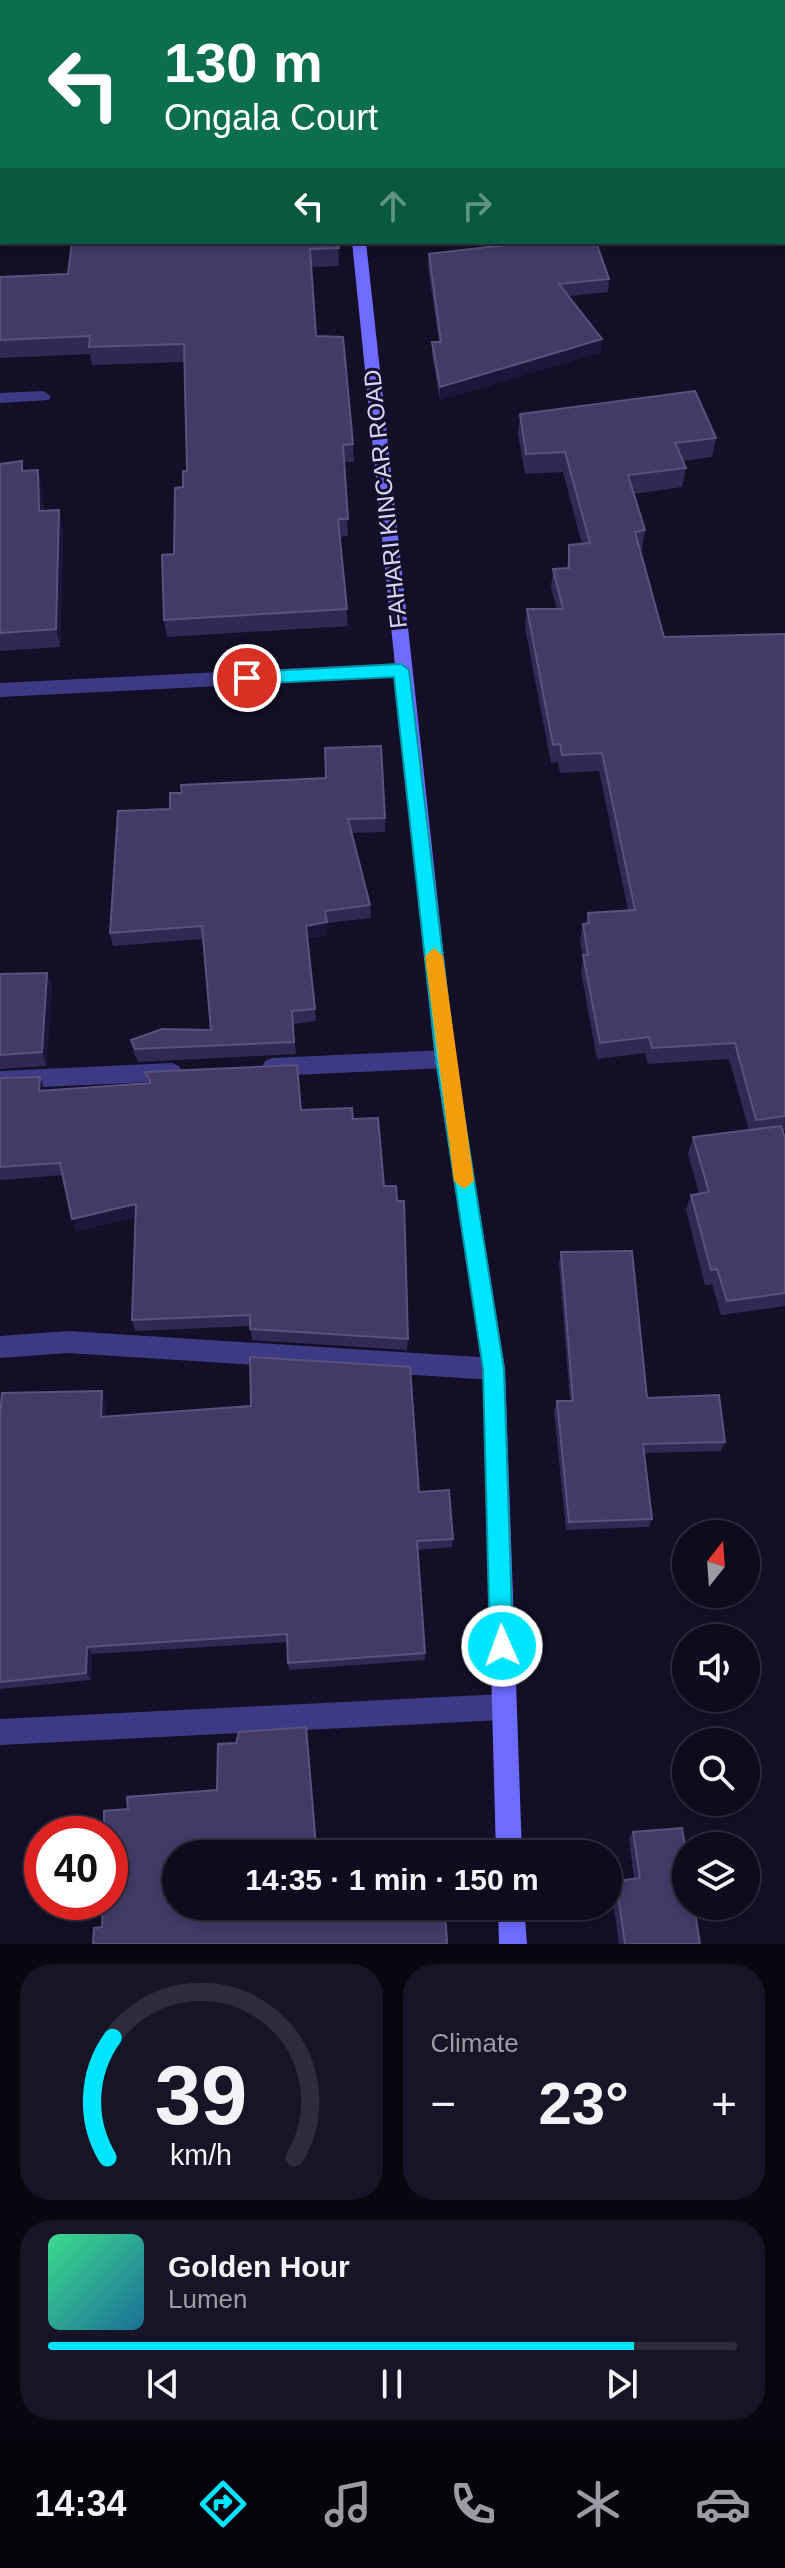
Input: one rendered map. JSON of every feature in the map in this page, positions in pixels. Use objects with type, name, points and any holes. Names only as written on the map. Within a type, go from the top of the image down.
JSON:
[{"type":"street","name":"FAHARI KINCAR ROAD","points":[[359,244],[401,670],[445,1059],[494,1369],[508,1840]]},
{"type":"street","points":[[0,398],[43,396]]},
{"type":"street","points":[[0,690],[401,670]]},
{"type":"street","points":[[254,1068],[445,1059]]},
{"type":"street","points":[[0,1080],[191,1071]]},
{"type":"street","points":[[0,1347],[68,1342],[494,1369]]},
{"type":"street","points":[[0,1732],[503,1707]]},
{"type":"street","points":[[512,1920],[513,1944]]},
{"type":"building","points":[[72,244],[338,244],[339,248],[310,249],[316,336],[343,337],[353,444],[343,445],[348,519],[338,519],[347,609],[164,620],[162,555],[174,554],[175,488],[183,487],[183,471],[187,471],[184,344],[89,347],[90,336],[0,340],[0,277],[68,274]]},
{"type":"building","points":[[515,244],[597,244],[609,279],[559,284],[602,339],[440,387],[432,342],[441,342],[429,254]]},
{"type":"building","points":[[695,391],[716,438],[675,443],[686,468],[628,475],[645,530],[635,532],[664,637],[785,634],[785,1116],[756,1120],[735,1043],[652,1048],[649,1037],[600,1043],[583,955],[588,955],[583,924],[589,923],[588,913],[635,910],[602,753],[562,755],[560,744],[553,745],[527,609],[563,609],[553,569],[569,568],[569,545],[590,543],[565,452],[526,454],[520,414]]},
{"type":"building","points":[[22,461],[22,471],[38,470],[39,511],[59,510],[56,629],[0,633],[0,464]]},
{"type":"building","points":[[381,746],[385,818],[348,819],[370,905],[325,911],[327,922],[306,926],[315,1009],[292,1011],[294,1042],[135,1049],[131,1040],[162,1029],[211,1030],[202,926],[110,933],[118,811],[170,809],[170,793],[182,793],[181,785],[326,778],[325,748]]},
{"type":"building","points":[[47,973],[42,1052],[0,1055],[0,974]]},
{"type":"building","points":[[297,1065],[301,1110],[352,1108],[353,1119],[378,1118],[384,1186],[396,1186],[397,1201],[404,1201],[408,1339],[250,1329],[250,1315],[132,1320],[136,1204],[72,1219],[60,1163],[0,1167],[0,1078],[40,1077],[39,1091],[151,1083],[145,1072]]},
{"type":"building","points":[[781,1126],[785,1138],[785,1293],[727,1301],[717,1269],[711,1270],[691,1195],[709,1192],[693,1137]]},
{"type":"building","points":[[632,1251],[647,1398],[719,1395],[725,1442],[643,1444],[652,1519],[569,1522],[557,1401],[573,1401],[561,1252]]},
{"type":"building","points":[[250,1357],[410,1367],[419,1492],[449,1490],[453,1539],[417,1541],[425,1653],[288,1663],[287,1634],[87,1647],[86,1673],[0,1682],[2,1393],[102,1391],[101,1417],[251,1406]]},
{"type":"building","points":[[306,1727],[315,1840],[162,1840],[162,1920],[444,1920],[447,1944],[93,1944],[94,1928],[102,1927],[102,1920],[128,1920],[128,1816],[104,1816],[104,1811],[128,1809],[127,1797],[217,1790],[218,1744],[236,1743],[239,1732]]},
{"type":"building","points":[[682,1828],[683,1832],[672,1832],[672,1920],[696,1920],[700,1944],[625,1944],[622,1880],[640,1878],[633,1832]]},
{"type":"slow traffic","points":[[434,956],[445,1059],[464,1181]]},
{"type":"route","points":[[247,678],[401,670],[445,1059],[494,1369],[502,1646]]}]
